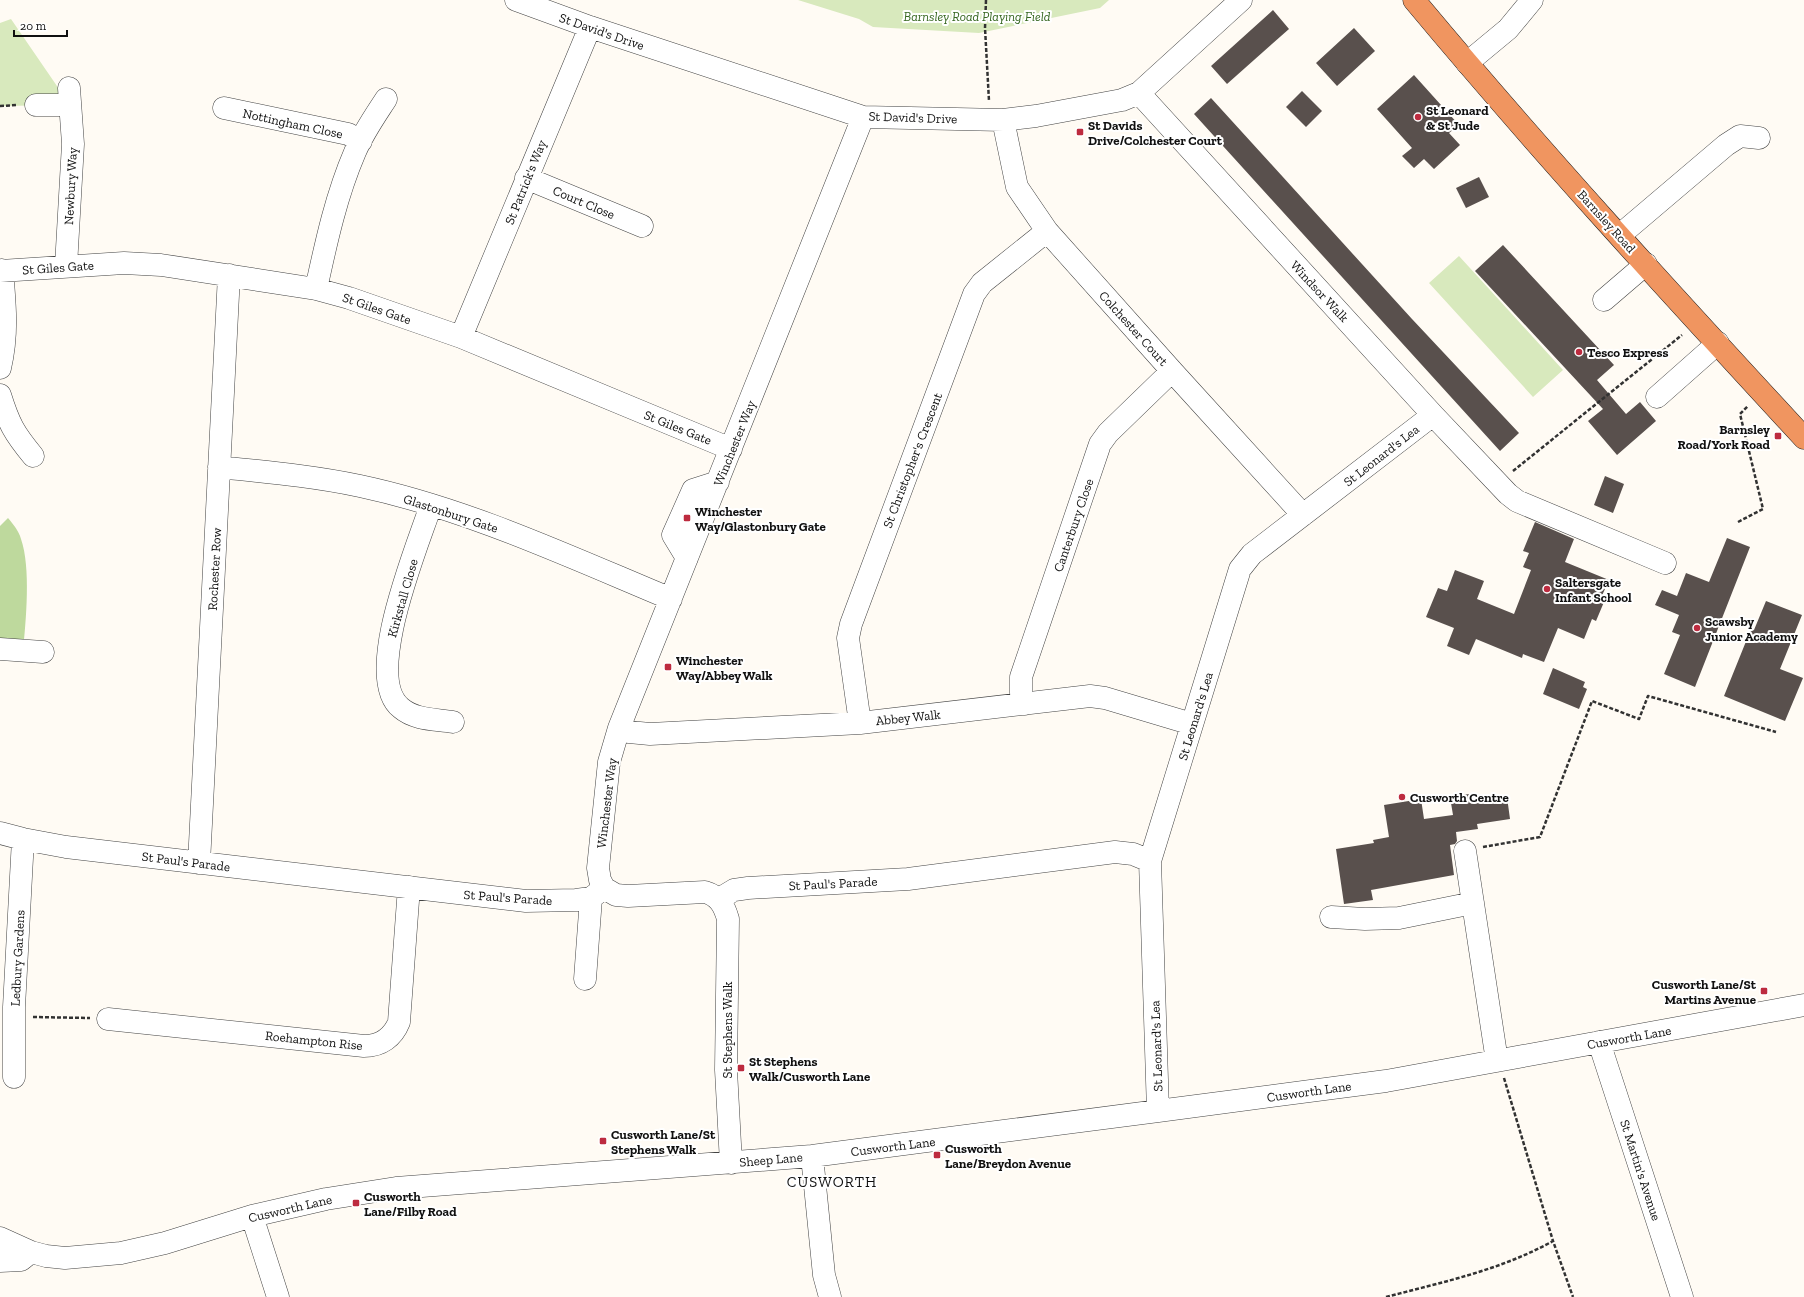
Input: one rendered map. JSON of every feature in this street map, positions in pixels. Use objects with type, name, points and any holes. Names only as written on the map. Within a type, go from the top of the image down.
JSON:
[{"type":"highway","name":"Barnsley Road","points":[[1414,0],[1467,63],[1620,235],[1804,438]]},
{"type":"street","name":"St David's Drive","points":[[516,0],[590,27],[863,116],[996,119],[1036,116],[1122,100],[1138,94],[1242,0]]},
{"type":"street","points":[[1467,63],[1508,29],[1532,0]]},
{"type":"street","name":"St Patrick's Way","points":[[461,337],[590,27]]},
{"type":"street","name":"Windsor Walk","points":[[1138,94],[1433,415],[1517,501],[1664,564]]},
{"type":"street","name":"Newbury Way","points":[[36,105],[69,97],[73,144],[66,266]]},
{"type":"street","name":"Nottingham Close","points":[[316,289],[334,210],[355,151],[386,99]]},
{"type":"street","name":"Nottingham Close","points":[[224,108],[348,134],[361,141]]},
{"type":"street","name":"Winchester Way","points":[[585,979],[600,880],[598,868],[609,762],[619,728],[863,116]]},
{"type":"street","name":"Colchester Court","points":[[996,119],[1017,187],[1048,231],[1172,371],[1303,515]]},
{"type":"street","points":[[1620,235],[1726,145],[1740,136],[1759,138]]},
{"type":"street","name":"Court Close","points":[[526,178],[647,228]]},
{"type":"street","name":"St Christopher's Crescent","points":[[860,723],[848,638],[851,624],[974,294],[982,283],[1048,231]]},
{"type":"street","name":"St Giles Gate","points":[[1,271],[124,263],[161,265],[316,289],[348,298],[461,337],[731,449]]},
{"type":"street","points":[[1604,300],[1646,264]]},
{"type":"street","points":[[0,368],[4,349],[6,324],[1,271]]},
{"type":"street","name":"Rochester Row","points":[[199,863],[229,275]]},
{"type":"street","points":[[1657,397],[1718,343]]},
{"type":"street","name":"Canterbury Close","points":[[1025,704],[1022,693],[1021,677],[1100,444],[1108,433],[1172,371]]},
{"type":"street","points":[[0,395],[7,419],[16,436],[33,456]]},
{"type":"street","name":"St Leonard's Lea","points":[[1158,1111],[1150,861],[1240,569],[1252,554],[1433,415]]},
{"type":"street","name":"Glastonbury Gate","points":[[219,467],[307,476],[361,486],[431,505],[512,533],[671,599]]},
{"type":"street","name":"Kirkstall Close","points":[[431,505],[398,604],[390,637],[386,670],[389,687],[393,698],[399,707],[417,717],[456,722]]},
{"type":"street","points":[[0,649],[43,652]]},
{"type":"street","name":"Abbey Walk","points":[[619,728],[629,732],[650,734],[860,723],[1090,696],[1105,698],[1192,724]]},
{"type":"street","name":"St Paul's Parade","points":[[0,833],[66,847],[526,901],[576,900],[598,893],[628,896],[705,892],[712,894],[719,900],[734,890],[748,888],[908,879],[1115,852],[1133,854],[1150,861]]},
{"type":"street","name":"Ledbury Gardens","points":[[14,1077],[9,1010],[23,839]]},
{"type":"street","points":[[1465,851],[1497,1061]]},
{"type":"street","name":"Roehampton Rise","points":[[108,1019],[364,1046],[371,1046],[382,1042],[391,1036],[399,1022],[409,887]]},
{"type":"street","name":"St Stephens Walk","points":[[719,900],[725,909],[728,919],[726,1070],[731,1163]]},
{"type":"street","points":[[1331,917],[1365,919],[1399,918],[1473,903]]},
{"type":"street","name":"Cusworth Lane","points":[[812,1156],[1386,1081],[1804,1005]]},
{"type":"street","name":"St Martin's Avenue","points":[[1599,1042],[1682,1297]]},
{"type":"street","points":[[812,1156],[824,1275],[830,1297]]},
{"type":"street","name":"Sheep Lane","points":[[731,1163],[812,1156]]},
{"type":"street","name":"Cusworth Lane","points":[[0,1238],[31,1252],[46,1256],[64,1258],[121,1253],[165,1243],[252,1216],[326,1199],[396,1188],[731,1163]]},
{"type":"street","points":[[252,1216],[278,1297]]},
{"type":"street","points":[[0,1261],[21,1260],[31,1252]]},
{"type":"path","points":[[986,0],[985,28],[996,119]]},
{"type":"path","points":[[1501,485],[1699,322]]},
{"type":"path","points":[[1738,522],[1763,509],[1740,414],[1763,393]]},
{"type":"path","points":[[1465,851],[1540,837],[1592,701],[1639,719],[1648,696],[1776,732]]},
{"type":"path","points":[[9,1010],[108,1019]]},
{"type":"path","points":[[1497,1061],[1505,1079],[1553,1240],[1573,1297]]},
{"type":"path","points":[[1386,1297],[1463,1277],[1529,1254],[1553,1240]]},
{"type":"green space","name":"Barnsley Road Playing Field","points":[[798,0],[1109,0],[1100,8],[979,33],[873,27],[859,19]]},
{"type":"green space","points":[[11,19],[70,105],[0,106],[0,23]]},
{"type":"green space","points":[[1459,256],[1563,370],[1533,397],[1429,283]]},
{"type":"green space","points":[[8,518],[20,536],[26,564],[27,594],[23,651],[0,649],[0,526]]},
{"type":"building","points":[[1273,10],[1289,29],[1227,84],[1211,66]]},
{"type":"building","points":[[1354,28],[1375,51],[1337,86],[1316,63]]},
{"type":"building","name":"St Leonard & St Jude","points":[[1414,75],[1459,125],[1449,133],[1460,145],[1434,169],[1424,159],[1414,168],[1402,156],[1412,148],[1377,109]]},
{"type":"building","points":[[1302,91],[1322,111],[1306,127],[1286,107]]},
{"type":"building","points":[[1211,98],[1412,319],[1519,433],[1500,451],[1194,114]]},
{"type":"building","points":[[1479,177],[1489,197],[1466,208],[1456,188]]},
{"type":"building","points":[[1503,245],[1614,365],[1597,380],[1626,414],[1640,402],[1656,421],[1617,455],[1588,421],[1603,409],[1475,271]]},
{"type":"building","points":[[1605,476],[1624,484],[1613,513],[1594,505]]},
{"type":"building","name":"Saltersgate Infant School","points":[[1535,522],[1574,539],[1565,562],[1609,580],[1600,600],[1604,602],[1596,621],[1592,619],[1584,639],[1558,628],[1544,662],[1523,654],[1522,658],[1476,639],[1469,655],[1447,646],[1454,628],[1426,617],[1438,588],[1447,591],[1455,570],[1484,581],[1477,599],[1514,614],[1531,570],[1523,567],[1529,553],[1523,551]]},
{"type":"building","points":[[1727,538],[1750,547],[1695,687],[1664,674],[1680,635],[1672,632],[1679,615],[1655,605],[1662,590],[1677,596],[1686,573],[1709,582]]},
{"type":"building","points":[[1766,601],[1802,615],[1780,669],[1803,678],[1785,721],[1724,696],[1751,629],[1754,630]]},
{"type":"building","points":[[1553,668],[1585,682],[1583,687],[1587,689],[1579,709],[1543,694]]},
{"type":"building","points":[[1469,794],[1470,802],[1507,797],[1510,819],[1477,824],[1478,829],[1456,832],[1457,841],[1455,844],[1450,845],[1454,875],[1371,890],[1373,900],[1344,904],[1336,849],[1374,843],[1373,840],[1389,837],[1384,805],[1421,799],[1424,819],[1453,815],[1450,797]]},
{"type":"place","name":"St Leonard & St Jude","points":[[1418,117]]},
{"type":"place","name":"St Davids Drive/Colchester Court","points":[[1080,132]]},
{"type":"place","name":"Tesco Express","points":[[1579,352]]},
{"type":"place","name":"Barnsley Road/York Road","points":[[1778,436]]},
{"type":"place","name":"Winchester Way/Glastonbury Gate","points":[[687,518]]},
{"type":"place","name":"Saltersgate Infant School","points":[[1547,589]]},
{"type":"place","name":"Scawsby Junior Academy","points":[[1697,628]]},
{"type":"place","name":"Winchester Way/Abbey Walk","points":[[668,667]]},
{"type":"place","name":"Cusworth Centre","points":[[1402,797]]},
{"type":"place","name":"Cusworth Lane/St Martins Avenue","points":[[1764,991]]},
{"type":"place","name":"St Stephens Walk/Cusworth Lane","points":[[741,1068]]},
{"type":"place","name":"Cusworth Lane/St Stephens Walk","points":[[603,1141]]},
{"type":"place","name":"Cusworth Lane/Breydon Avenue","points":[[937,1155]]},
{"type":"place","name":"Cusworth Lane/Filby Road","points":[[356,1203]]},
{"type":"district","name":"CUSWORTH","points":[[832,1182]]}]
